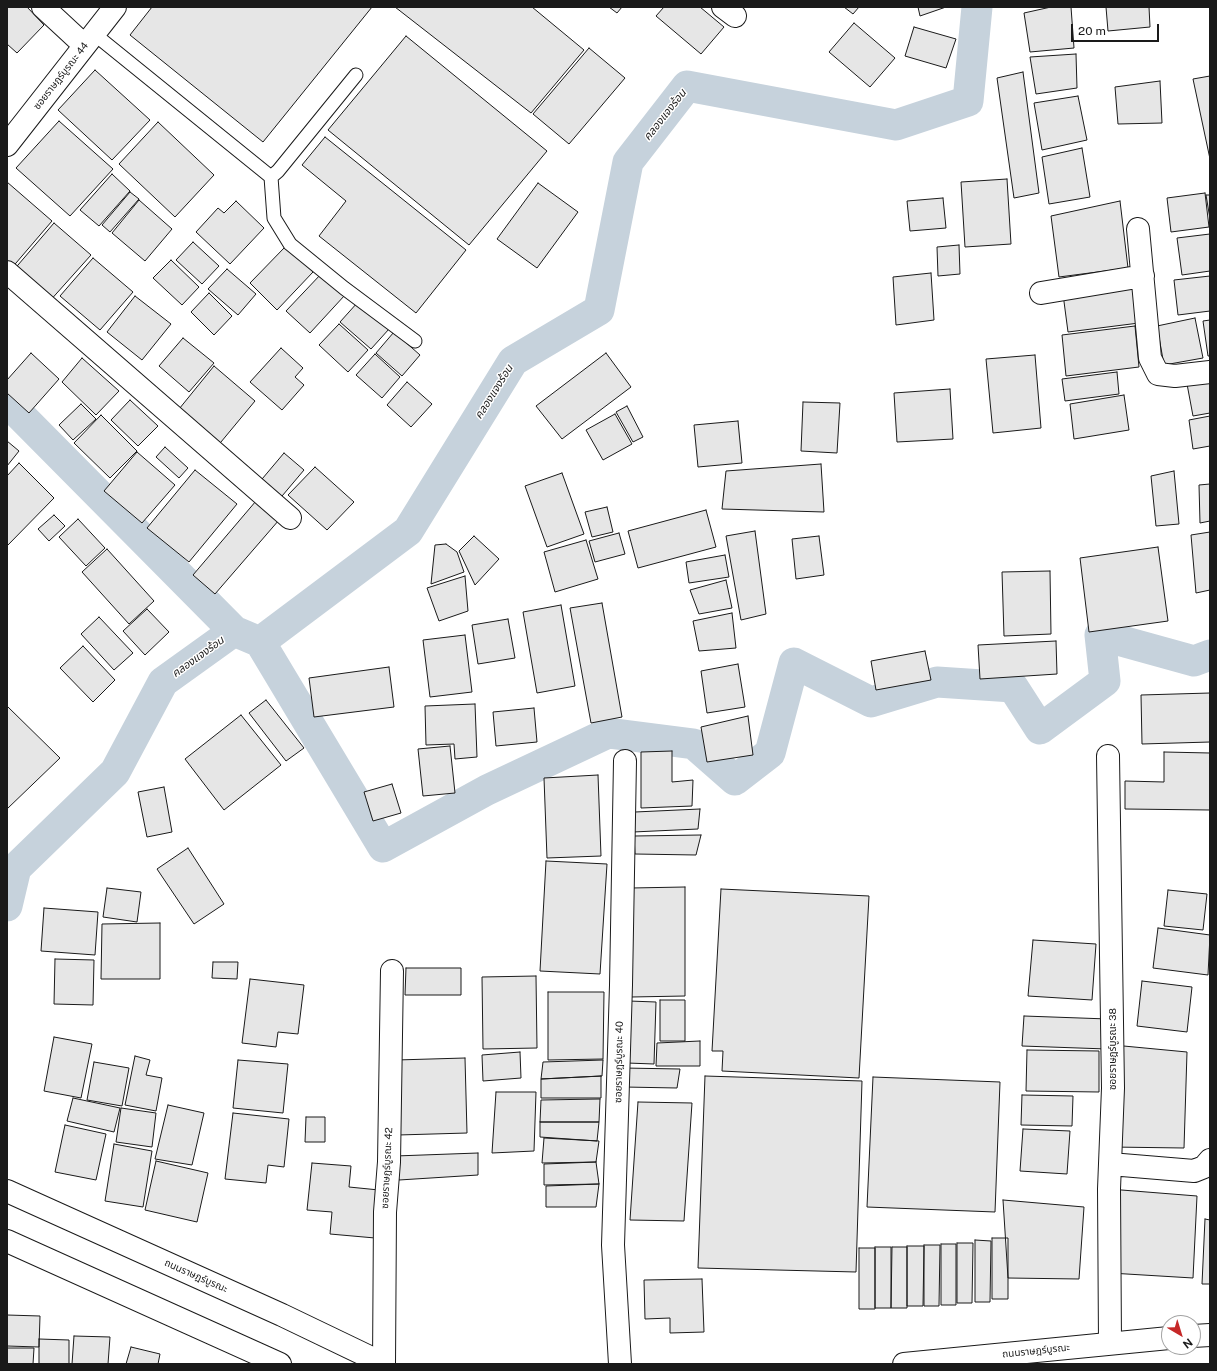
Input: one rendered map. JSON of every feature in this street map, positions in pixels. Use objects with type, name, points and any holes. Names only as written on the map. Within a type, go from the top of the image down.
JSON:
[{"type":"street","points":[[43,7],[89,39]]},
{"type":"street","name":"ซอยราษฎร์บูรณะ 44","points":[[7,145],[115,7]]},
{"type":"street","points":[[1138,229],[1150,358],[1158,374],[1175,376],[1210,372]]},
{"type":"street","points":[[7,272],[290,518]]},
{"type":"street","points":[[1041,293],[1143,276]]},
{"type":"street","name":"ซอยราษฎร์บูรณะ 38","points":[[1108,756],[1113,1088],[1110,1164],[1110,1343]]},
{"type":"street","name":"ซอยราษฎร์บูรณะ 40","points":[[620,1364],[613,1245],[621,985],[625,761]]},
{"type":"street","name":"ซอยราษฎร์บูรณะ 42","points":[[384,1364],[385,1212],[389,1162],[392,971]]},
{"type":"street","points":[[1110,1164],[1194,1171],[1204,1167],[1210,1160]]},
{"type":"street","name":"ถนนราษฎร์บูรณะ","points":[[7,1191],[282,1315],[384,1364]]},
{"type":"street","points":[[7,1241],[280,1364]]},
{"type":"street","name":"ถนนราษฎร์บูรณะ","points":[[904,1364],[1161,1339]]},
{"type":"lane","points":[[89,39],[271,177],[274,218],[290,244],[344,288],[415,341]]},
{"type":"lane","points":[[271,177],[278,171],[356,76]]},
{"type":"building","points":[[7,7],[27,7],[44,25],[17,53],[7,44]]},
{"type":"building","points":[[152,7],[372,7],[263,142],[130,35]]},
{"type":"building","points":[[395,7],[532,7],[584,50],[531,113]]},
{"type":"building","points":[[609,7],[622,7],[617,13]]},
{"type":"building","points":[[664,7],[700,7],[724,27],[701,54],[656,16]]},
{"type":"building","points":[[844,7],[859,7],[853,14]]},
{"type":"building","points":[[918,7],[946,7],[920,16]]},
{"type":"building","points":[[1051,7],[1071,7],[1074,48],[1030,52],[1024,13]]},
{"type":"building","points":[[1106,7],[1149,7],[1150,27],[1108,31]]},
{"type":"building","points":[[854,23],[895,58],[870,87],[829,52]]},
{"type":"building","points":[[914,27],[956,39],[946,68],[905,56]]},
{"type":"building","points":[[406,36],[547,151],[469,245],[328,130]]},
{"type":"building","points":[[589,48],[625,78],[569,144],[533,114]]},
{"type":"building","points":[[1076,54],[1077,88],[1036,94],[1030,57]]},
{"type":"building","points":[[95,70],[150,120],[112,160],[58,110]]},
{"type":"building","points":[[1023,72],[1039,193],[1014,198],[997,78]]},
{"type":"building","points":[[1210,76],[1210,159],[1193,79]]},
{"type":"building","points":[[1160,81],[1162,123],[1118,124],[1115,87]]},
{"type":"building","points":[[1078,96],[1087,140],[1042,150],[1034,103]]},
{"type":"building","points":[[59,121],[113,169],[70,216],[16,168]]},
{"type":"building","points":[[158,122],[214,175],[175,217],[119,164]]},
{"type":"building","points":[[325,137],[466,250],[416,313],[319,236],[346,201],[302,165]]},
{"type":"building","points":[[1082,148],[1090,197],[1049,204],[1042,157]]},
{"type":"building","points":[[112,174],[130,191],[99,226],[80,210]]},
{"type":"building","points":[[1007,179],[1011,244],[965,247],[961,182]]},
{"type":"building","points":[[7,182],[52,221],[10,270],[7,268]]},
{"type":"building","points":[[538,183],[578,212],[537,268],[497,239]]},
{"type":"building","points":[[130,192],[139,199],[110,232],[102,225]]},
{"type":"building","points":[[1205,193],[1209,227],[1171,232],[1167,198]]},
{"type":"building","points":[[1206,195],[1210,195],[1210,219]]},
{"type":"building","points":[[943,198],[946,228],[910,231],[907,201]]},
{"type":"building","points":[[139,200],[172,229],[145,261],[112,233]]},
{"type":"building","points":[[236,201],[264,228],[230,264],[196,232],[218,208],[224,213]]},
{"type":"building","points":[[1120,201],[1128,268],[1059,277],[1051,216]]},
{"type":"building","points":[[54,223],[91,255],[48,303],[12,272]]},
{"type":"building","points":[[1210,234],[1210,271],[1182,275],[1177,238]]},
{"type":"building","points":[[193,242],[219,266],[202,284],[176,260]]},
{"type":"building","points":[[959,245],[960,274],[938,276],[937,247]]},
{"type":"building","points":[[286,246],[313,272],[277,310],[250,283]]},
{"type":"building","points":[[93,258],[133,292],[100,330],[60,296]]},
{"type":"building","points":[[171,260],[199,287],[182,305],[153,278]]},
{"type":"building","points":[[227,269],[256,294],[238,315],[208,289]]},
{"type":"building","points":[[322,273],[345,295],[310,333],[286,311]]},
{"type":"building","points":[[931,273],[934,320],[896,325],[893,277]]},
{"type":"building","points":[[1210,276],[1210,311],[1178,315],[1174,280]]},
{"type":"building","points":[[1134,284],[1139,323],[1068,332],[1063,294]]},
{"type":"building","points":[[209,293],[232,316],[214,335],[191,312]]},
{"type":"building","points":[[135,296],[171,324],[142,360],[107,332]]},
{"type":"building","points":[[358,302],[389,329],[371,349],[340,322]]},
{"type":"building","points":[[1195,318],[1203,358],[1164,365],[1157,326]]},
{"type":"building","points":[[1210,320],[1210,356],[1208,356],[1203,321]]},
{"type":"building","points":[[339,324],[368,350],[348,372],[319,345]]},
{"type":"building","points":[[1135,326],[1139,367],[1066,376],[1062,335]]},
{"type":"building","points":[[394,332],[420,355],[402,376],[376,353]]},
{"type":"building","points":[[183,338],[214,363],[189,392],[159,366]]},
{"type":"building","points":[[281,348],[303,368],[295,377],[304,385],[282,410],[250,382]]},
{"type":"building","points":[[31,353],[59,379],[29,413],[7,393],[7,380]]},
{"type":"building","points":[[606,353],[631,387],[562,439],[536,406]]},
{"type":"building","points":[[375,354],[400,377],[382,398],[356,375]]},
{"type":"building","points":[[1035,355],[1041,428],[993,433],[986,359]]},
{"type":"building","points":[[82,358],[119,391],[96,415],[62,382]]},
{"type":"building","points":[[214,366],[255,401],[216,448],[175,414]]},
{"type":"building","points":[[1117,372],[1119,394],[1065,401],[1062,379]]},
{"type":"building","points":[[1210,380],[1210,413],[1193,416],[1187,384]]},
{"type":"building","points":[[407,382],[432,404],[411,427],[387,405]]},
{"type":"building","points":[[950,389],[953,439],[897,442],[894,393]]},
{"type":"building","points":[[1124,395],[1129,430],[1074,439],[1070,404]]},
{"type":"building","points":[[130,400],[158,426],[138,446],[111,420]]},
{"type":"building","points":[[803,402],[840,403],[837,453],[801,451]]},
{"type":"building","points":[[81,404],[96,419],[73,440],[59,425]]},
{"type":"building","points":[[627,406],[643,437],[633,442],[616,412]]},
{"type":"building","points":[[615,414],[632,444],[603,460],[586,430]]},
{"type":"building","points":[[101,415],[137,451],[110,478],[74,443]]},
{"type":"building","points":[[1210,416],[1210,446],[1193,449],[1189,420]]},
{"type":"building","points":[[738,421],[742,463],[698,467],[694,425]]},
{"type":"building","points":[[7,441],[19,451],[7,466]]},
{"type":"building","points":[[165,447],[188,468],[179,478],[156,457]]},
{"type":"building","points":[[137,452],[175,485],[142,523],[104,491]]},
{"type":"building","points":[[284,453],[304,470],[277,502],[257,485]]},
{"type":"building","points":[[19,463],[54,498],[7,546],[7,476]]},
{"type":"building","points":[[821,464],[824,512],[722,509],[726,471]]},
{"type":"building","points":[[315,467],[354,502],[327,530],[288,495]]},
{"type":"building","points":[[195,470],[237,504],[189,562],[147,528]]},
{"type":"building","points":[[1174,471],[1179,524],[1156,526],[1151,476]]},
{"type":"building","points":[[562,473],[584,534],[547,547],[525,486]]},
{"type":"building","points":[[1210,484],[1210,521],[1200,523],[1199,485]]},
{"type":"building","points":[[256,501],[279,520],[215,594],[193,575]]},
{"type":"building","points":[[607,507],[613,532],[592,537],[585,512]]},
{"type":"building","points":[[706,510],[716,547],[638,568],[628,531]]},
{"type":"building","points":[[54,515],[65,526],[49,541],[38,529]]},
{"type":"building","points":[[78,519],[105,548],[86,566],[59,537]]},
{"type":"building","points":[[755,531],[766,614],[741,620],[726,536]]},
{"type":"building","points":[[1210,532],[1210,590],[1196,593],[1191,535]]},
{"type":"building","points":[[619,533],[625,554],[595,562],[589,541]]},
{"type":"building","points":[[474,536],[499,559],[475,585],[459,551]]},
{"type":"building","points":[[819,536],[824,575],[796,579],[792,539]]},
{"type":"building","points":[[586,540],[598,579],[555,592],[544,552]]},
{"type":"building","points":[[446,544],[457,552],[464,572],[431,584],[435,545]]},
{"type":"building","points":[[1158,547],[1168,621],[1089,632],[1080,558]]},
{"type":"building","points":[[107,549],[154,601],[129,624],[82,572]]},
{"type":"building","points":[[725,555],[729,577],[689,583],[686,562]]},
{"type":"building","points":[[1050,571],[1051,634],[1004,636],[1002,572]]},
{"type":"building","points":[[465,576],[468,611],[439,621],[427,588]]},
{"type":"building","points":[[726,580],[732,608],[699,614],[690,590]]},
{"type":"building","points":[[602,603],[622,717],[591,723],[570,608]]},
{"type":"building","points":[[561,605],[575,686],[537,693],[523,612]]},
{"type":"building","points":[[147,609],[169,632],[145,655],[123,631]]},
{"type":"building","points":[[732,613],[736,648],[699,651],[693,621]]},
{"type":"building","points":[[99,617],[133,653],[114,670],[81,634]]},
{"type":"building","points":[[508,619],[515,658],[478,664],[472,625]]},
{"type":"building","points":[[465,635],[472,692],[430,697],[423,640]]},
{"type":"building","points":[[1056,641],[1057,674],[980,679],[978,645]]},
{"type":"building","points":[[83,646],[115,680],[93,702],[60,668]]},
{"type":"building","points":[[925,651],[931,680],[876,690],[871,661]]},
{"type":"building","points":[[738,664],[745,707],[707,713],[701,671]]},
{"type":"building","points":[[389,667],[394,707],[314,717],[309,678]]},
{"type":"building","points":[[1210,693],[1210,742],[1142,744],[1141,695]]},
{"type":"building","points":[[266,700],[304,748],[286,761],[249,713]]},
{"type":"building","points":[[475,704],[477,757],[455,759],[454,744],[426,745],[425,706]]},
{"type":"building","points":[[7,706],[60,758],[7,809]]},
{"type":"building","points":[[534,708],[537,742],[496,746],[493,712]]},
{"type":"building","points":[[241,715],[281,765],[224,810],[185,759]]},
{"type":"building","points":[[748,716],[753,755],[707,762],[701,727]]},
{"type":"building","points":[[450,746],[455,793],[423,796],[418,749]]},
{"type":"building","points":[[672,751],[672,782],[693,780],[692,806],[641,808],[641,752]]},
{"type":"building","points":[[1164,752],[1210,753],[1210,810],[1125,809],[1125,781],[1164,782]]},
{"type":"building","points":[[598,775],[601,856],[547,858],[544,778]]},
{"type":"building","points":[[392,784],[401,813],[373,821],[364,792]]},
{"type":"building","points":[[164,787],[172,832],[147,837],[138,792]]},
{"type":"building","points":[[700,809],[698,829],[633,832],[635,812]]},
{"type":"building","points":[[701,835],[696,855],[635,854],[634,836]]},
{"type":"building","points":[[188,848],[224,904],[194,924],[157,869]]},
{"type":"building","points":[[546,861],[607,864],[600,974],[540,971]]},
{"type":"building","points":[[685,887],[685,996],[631,997],[631,888]]},
{"type":"building","points":[[107,888],[141,892],[137,922],[103,917]]},
{"type":"building","points":[[721,889],[869,896],[859,1078],[722,1071],[723,1051],[712,1051]]},
{"type":"building","points":[[1168,890],[1207,894],[1203,930],[1164,926]]},
{"type":"building","points":[[44,908],[98,912],[95,955],[41,951]]},
{"type":"building","points":[[160,923],[160,979],[101,979],[102,924]]},
{"type":"building","points":[[1158,928],[1210,935],[1208,975],[1153,968]]},
{"type":"building","points":[[1033,940],[1096,944],[1092,1000],[1028,996]]},
{"type":"building","points":[[55,959],[94,960],[93,1005],[54,1004]]},
{"type":"building","points":[[213,962],[238,962],[237,979],[212,978]]},
{"type":"building","points":[[406,968],[461,968],[461,995],[405,995]]},
{"type":"building","points":[[536,976],[537,1048],[483,1049],[482,977]]},
{"type":"building","points":[[250,979],[304,985],[298,1034],[278,1032],[276,1047],[242,1043]]},
{"type":"building","points":[[1142,981],[1192,987],[1187,1032],[1137,1026]]},
{"type":"building","points":[[548,992],[604,992],[603,1059],[548,1060]]},
{"type":"building","points":[[660,1000],[685,1000],[685,1041],[660,1041]]},
{"type":"building","points":[[629,1001],[656,1002],[654,1064],[627,1063]]},
{"type":"building","points":[[1024,1016],[1108,1019],[1107,1049],[1022,1046]]},
{"type":"building","points":[[54,1037],[92,1044],[81,1098],[44,1091]]},
{"type":"building","points":[[700,1041],[700,1066],[656,1066],[657,1043]]},
{"type":"building","points":[[1113,1045],[1187,1052],[1184,1148],[1111,1147]]},
{"type":"building","points":[[1027,1050],[1099,1051],[1099,1092],[1026,1091]]},
{"type":"building","points":[[520,1052],[521,1078],[483,1081],[482,1055]]},
{"type":"building","points":[[135,1056],[150,1060],[146,1075],[162,1078],[156,1111],[125,1105]]},
{"type":"building","points":[[465,1058],[467,1133],[398,1135],[396,1060]]},
{"type":"building","points":[[238,1060],[288,1064],[283,1113],[233,1108]]},
{"type":"building","points":[[603,1060],[602,1076],[541,1079],[543,1062]]},
{"type":"building","points":[[94,1062],[129,1068],[122,1106],[87,1100]]},
{"type":"building","points":[[623,1068],[680,1069],[677,1088],[624,1087]]},
{"type":"building","points":[[601,1076],[601,1098],[541,1098],[541,1079]]},
{"type":"building","points":[[705,1076],[862,1081],[856,1272],[698,1268]]},
{"type":"building","points":[[873,1077],[1000,1082],[995,1212],[867,1207]]},
{"type":"building","points":[[496,1092],[536,1092],[534,1151],[492,1153]]},
{"type":"building","points":[[1022,1095],[1073,1096],[1072,1126],[1021,1125]]},
{"type":"building","points":[[73,1098],[120,1108],[114,1132],[67,1121]]},
{"type":"building","points":[[600,1099],[599,1122],[540,1122],[541,1100]]},
{"type":"building","points":[[638,1102],[692,1103],[684,1221],[630,1220]]},
{"type":"building","points":[[168,1105],[204,1113],[192,1165],[155,1159]]},
{"type":"building","points":[[121,1108],[156,1113],[152,1147],[116,1142]]},
{"type":"building","points":[[233,1113],[289,1119],[284,1167],[268,1165],[266,1183],[225,1179]]},
{"type":"building","points":[[306,1117],[325,1117],[325,1142],[305,1142]]},
{"type":"building","points":[[540,1122],[599,1122],[597,1141],[540,1137]]},
{"type":"building","points":[[65,1125],[106,1134],[96,1180],[55,1172]]},
{"type":"building","points":[[1023,1129],[1070,1131],[1067,1174],[1020,1171]]},
{"type":"building","points":[[544,1138],[599,1141],[596,1162],[542,1163]]},
{"type":"building","points":[[114,1144],[152,1151],[143,1207],[105,1201]]},
{"type":"building","points":[[478,1153],[478,1175],[399,1180],[395,1156]]},
{"type":"building","points":[[156,1161],[208,1173],[197,1222],[145,1210]]},
{"type":"building","points":[[596,1162],[599,1184],[544,1185],[544,1164]]},
{"type":"building","points":[[312,1163],[351,1166],[349,1187],[379,1190],[375,1238],[330,1234],[332,1212],[307,1210]]},
{"type":"building","points":[[599,1184],[596,1207],[546,1207],[546,1186]]},
{"type":"building","points":[[1109,1189],[1197,1196],[1193,1278],[1110,1273]]},
{"type":"building","points":[[1003,1200],[1084,1207],[1079,1279],[1008,1278]]},
{"type":"building","points":[[1205,1219],[1210,1220],[1210,1284],[1202,1284]]},
{"type":"building","points":[[992,1238],[1008,1238],[1008,1299],[992,1299]]},
{"type":"building","points":[[975,1240],[991,1241],[990,1302],[975,1302]]},
{"type":"building","points":[[957,1243],[973,1243],[972,1303],[957,1303]]},
{"type":"building","points":[[941,1244],[956,1244],[956,1305],[941,1305]]},
{"type":"building","points":[[924,1245],[940,1245],[939,1306],[924,1306]]},
{"type":"building","points":[[907,1246],[924,1246],[923,1306],[907,1306]]},
{"type":"building","points":[[875,1247],[891,1247],[891,1308],[875,1308]]},
{"type":"building","points":[[892,1247],[907,1247],[907,1308],[891,1308]]},
{"type":"building","points":[[859,1248],[875,1248],[875,1309],[859,1309]]},
{"type":"building","points":[[702,1279],[704,1332],[670,1333],[670,1318],[645,1319],[644,1280]]},
{"type":"building","points":[[7,1315],[40,1316],[39,1347],[7,1346]]},
{"type":"building","points":[[74,1336],[110,1337],[108,1364],[72,1364]]},
{"type":"building","points":[[39,1339],[69,1340],[69,1364],[39,1364]]},
{"type":"building","points":[[131,1347],[160,1354],[158,1364],[126,1364]]},
{"type":"building","points":[[7,1348],[34,1348],[33,1364],[7,1364]]},
{"type":"waterway","name":"คลองแจงร้อน","points":[[7,906],[16,868],[115,772],[163,682],[234,631],[260,642],[408,531],[513,361],[599,310],[628,162],[687,86],[896,125],[968,101],[977,7]]},
{"type":"waterway","points":[[7,402],[234,631]]},
{"type":"waterway","points":[[260,642],[383,847],[487,790],[608,733],[694,744],[735,780],[770,753],[794,663],[871,702],[937,682],[1013,687],[1040,729],[1105,681],[1100,635],[1194,661],[1210,655]]}]
